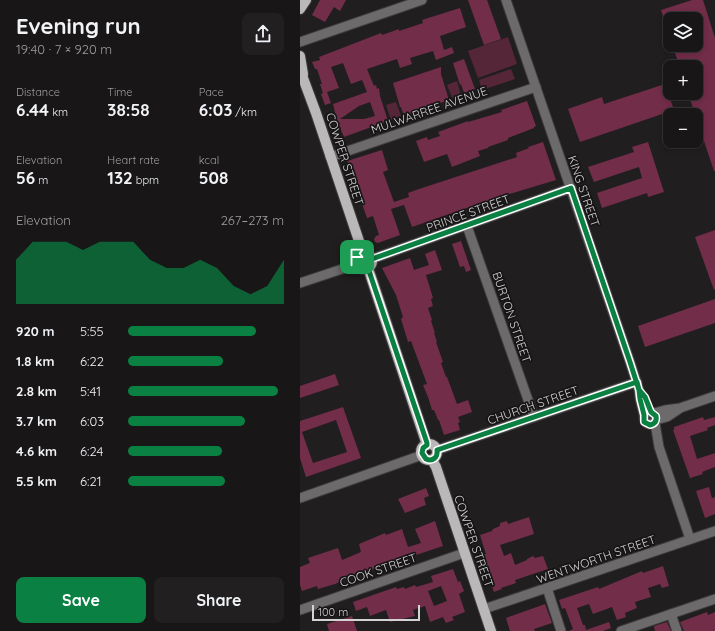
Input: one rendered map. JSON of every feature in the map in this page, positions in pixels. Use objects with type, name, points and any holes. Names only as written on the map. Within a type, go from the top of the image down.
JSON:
[{"type":"main road","points":[[300,10],[306,0]]},
{"type":"main road","name":"COWPER STREET","points":[[300,56],[301,72],[363,253]]},
{"type":"main road","points":[[370,264],[363,269],[357,264],[357,257],[363,253],[370,255],[370,264],[427,445]]},
{"type":"main road","points":[[427,445],[432,445],[437,450],[437,456],[432,460],[427,460],[422,456],[422,449],[427,445]]},
{"type":"main road","name":"COWPER STREET","points":[[432,460],[436,467],[491,631]]},
{"type":"street","points":[[300,42],[422,0]]},
{"type":"street","name":"KING STREET","points":[[506,0],[638,386],[645,397],[659,447],[690,539]]},
{"type":"street","name":"MULWARREE AVENUE","points":[[330,157],[536,87]]},
{"type":"street","name":"PRINCE STREET","points":[[370,264],[467,226],[571,188]]},
{"type":"street","name":"BURTON STREET","points":[[467,226],[534,417]]},
{"type":"street","points":[[300,283],[357,264]]},
{"type":"street","name":"CHURCH STREET","points":[[437,450],[534,417],[638,386]]},
{"type":"street","points":[[651,418],[665,410],[680,408],[715,396]]},
{"type":"street","points":[[300,498],[422,456]]},
{"type":"street","name":"WENTWORTH STREET","points":[[484,609],[690,539],[714,534]]},
{"type":"street","name":"COOK STREET","points":[[300,610],[464,553]]},
{"type":"street","points":[[547,588],[562,631]]},
{"type":"street","points":[[620,631],[715,598]]},
{"type":"street","points":[[671,614],[677,631]]},
{"type":"shaded area","points":[[508,37],[517,64],[478,78],[468,51]]},
{"type":"shaded area","points":[[511,69],[515,79],[482,90],[479,80]]},
{"type":"shaded area","points":[[457,81],[461,95],[452,98],[447,85]]},
{"type":"shaded area","points":[[396,102],[401,116],[391,120],[386,105]]},
{"type":"building","points":[[320,0],[346,0],[340,11],[334,7],[325,22],[312,15]]},
{"type":"building","points":[[468,0],[487,0],[501,39],[484,45]]},
{"type":"building","points":[[692,0],[703,0],[715,38],[715,171],[703,138],[703,108],[693,108],[690,100],[703,100],[703,60],[677,60],[675,52],[703,52],[703,12],[663,12],[663,16],[661,10]]},
{"type":"building","points":[[460,8],[466,27],[440,36],[444,50],[452,47],[454,53],[436,60],[433,51],[410,58],[412,64],[400,68],[397,59],[367,69],[374,86],[376,85],[377,89],[379,88],[388,121],[344,137],[337,121],[333,104],[367,92],[362,80],[351,84],[343,63],[331,67],[339,88],[327,92],[331,103],[325,105],[321,94],[323,93],[320,84],[322,84],[317,69],[315,69],[312,62],[320,60],[319,57],[381,33],[382,35],[399,29],[399,31],[423,23],[422,20]],"holes":[[[370,102],[375,116],[364,119],[340,119],[359,106]]]},
{"type":"building","points":[[464,59],[475,89],[464,93],[453,63]]},
{"type":"building","points":[[441,67],[441,74],[449,100],[404,116],[393,83]]},
{"type":"building","points":[[663,85],[663,100],[671,100],[673,108],[663,108],[663,114],[580,142],[568,109],[602,97],[604,104]]},
{"type":"building","points":[[527,101],[536,126],[534,128],[508,138],[508,140],[478,151],[480,156],[452,167],[447,154],[424,162],[416,141],[427,137],[428,140],[440,136],[438,132],[468,121],[502,112],[501,110]]},
{"type":"building","points":[[543,142],[556,180],[487,201],[412,227],[404,205],[391,209],[400,235],[378,243],[375,242],[374,239],[379,235],[373,216],[367,218],[347,161],[382,150],[388,170],[383,172],[394,202],[409,197],[408,193],[416,190],[517,157],[516,153]]},
{"type":"building","points":[[648,142],[664,192],[648,197],[647,193],[602,208],[597,193],[642,178],[639,167],[594,182],[588,167],[634,152],[632,147]]},
{"type":"building","points":[[715,230],[715,289],[714,290],[695,237]]},
{"type":"building","points":[[461,241],[471,270],[466,272],[464,266],[460,267],[452,244]]},
{"type":"building","points":[[435,250],[442,270],[426,275],[433,298],[431,299],[433,306],[428,308],[436,342],[443,362],[441,363],[457,404],[468,400],[472,412],[458,417],[460,422],[458,423],[460,430],[444,435],[439,420],[434,410],[432,410],[423,385],[427,384],[411,341],[408,342],[401,319],[403,317],[396,295],[382,268],[410,258],[414,270],[429,265],[425,254]]},
{"type":"building","points":[[715,299],[715,323],[645,347],[638,326]]},
{"type":"building","points":[[335,374],[339,385],[300,398],[300,386]]},
{"type":"building","points":[[343,407],[361,458],[306,477],[300,458],[300,421]],"holes":[[[336,420],[347,452],[313,463],[302,432]]]},
{"type":"building","points":[[703,417],[704,420],[715,417],[715,425],[707,428],[708,430],[690,436],[697,459],[715,453],[715,467],[702,472],[703,474],[690,478],[673,430],[674,427]]},
{"type":"building","points":[[709,487],[712,498],[715,497],[715,514],[705,518],[696,491]]},
{"type":"building","points":[[426,488],[429,496],[424,498],[426,505],[405,513],[398,499]]},
{"type":"building","points":[[529,517],[534,534],[500,545],[504,556],[511,553],[515,565],[533,556],[535,558],[543,556],[548,569],[515,580],[516,583],[494,592],[481,555],[486,554],[480,535],[492,531],[500,526],[500,523],[507,521],[508,524]]},
{"type":"building","points":[[435,521],[443,546],[368,571],[367,570],[335,584],[318,589],[317,586],[302,591],[300,585],[300,567],[310,563],[308,558],[338,548],[342,560],[361,552],[359,544],[385,533],[386,535],[402,529],[408,547],[421,543],[415,529]]},
{"type":"building","points":[[663,566],[669,586],[662,588],[660,584],[648,588],[651,597],[635,602],[637,608],[625,613],[626,617],[617,620],[612,607],[593,614],[589,604],[577,608],[586,630],[609,622],[611,628],[603,631],[569,631],[573,629],[565,608],[562,609],[559,600],[598,587],[599,589],[642,571],[643,573]]},
{"type":"building","points":[[453,569],[458,582],[460,581],[464,591],[459,594],[465,612],[452,617],[454,620],[446,623],[443,617],[430,622],[425,606],[413,610],[415,616],[390,622],[386,610],[370,616],[367,607],[356,611],[353,602],[396,587],[397,589],[404,587],[405,589],[415,585],[416,587],[433,582],[431,576]],"holes":[[[441,586],[447,601],[434,606],[428,591]]]},
{"type":"building","points":[[545,604],[552,623],[534,629],[535,631],[510,631],[506,618]]},
{"type":"building","points":[[707,612],[708,615],[715,612],[715,631],[684,631],[680,622]]},
{"type":"building","points":[[352,616],[357,631],[329,631],[327,624]]},
{"type":"building","points":[[667,622],[671,631],[655,631],[654,626]]},
{"type":"route","points":[[357,257],[356,262],[358,267],[363,269],[368,268],[427,443],[422,450],[423,457],[426,459],[434,459],[437,455],[437,450],[453,444],[637,382],[639,390],[645,397],[651,412],[654,413],[657,418],[656,422],[650,425],[644,422],[639,390],[630,362],[571,188],[372,259],[370,255],[366,253],[363,253],[357,257]]}]
